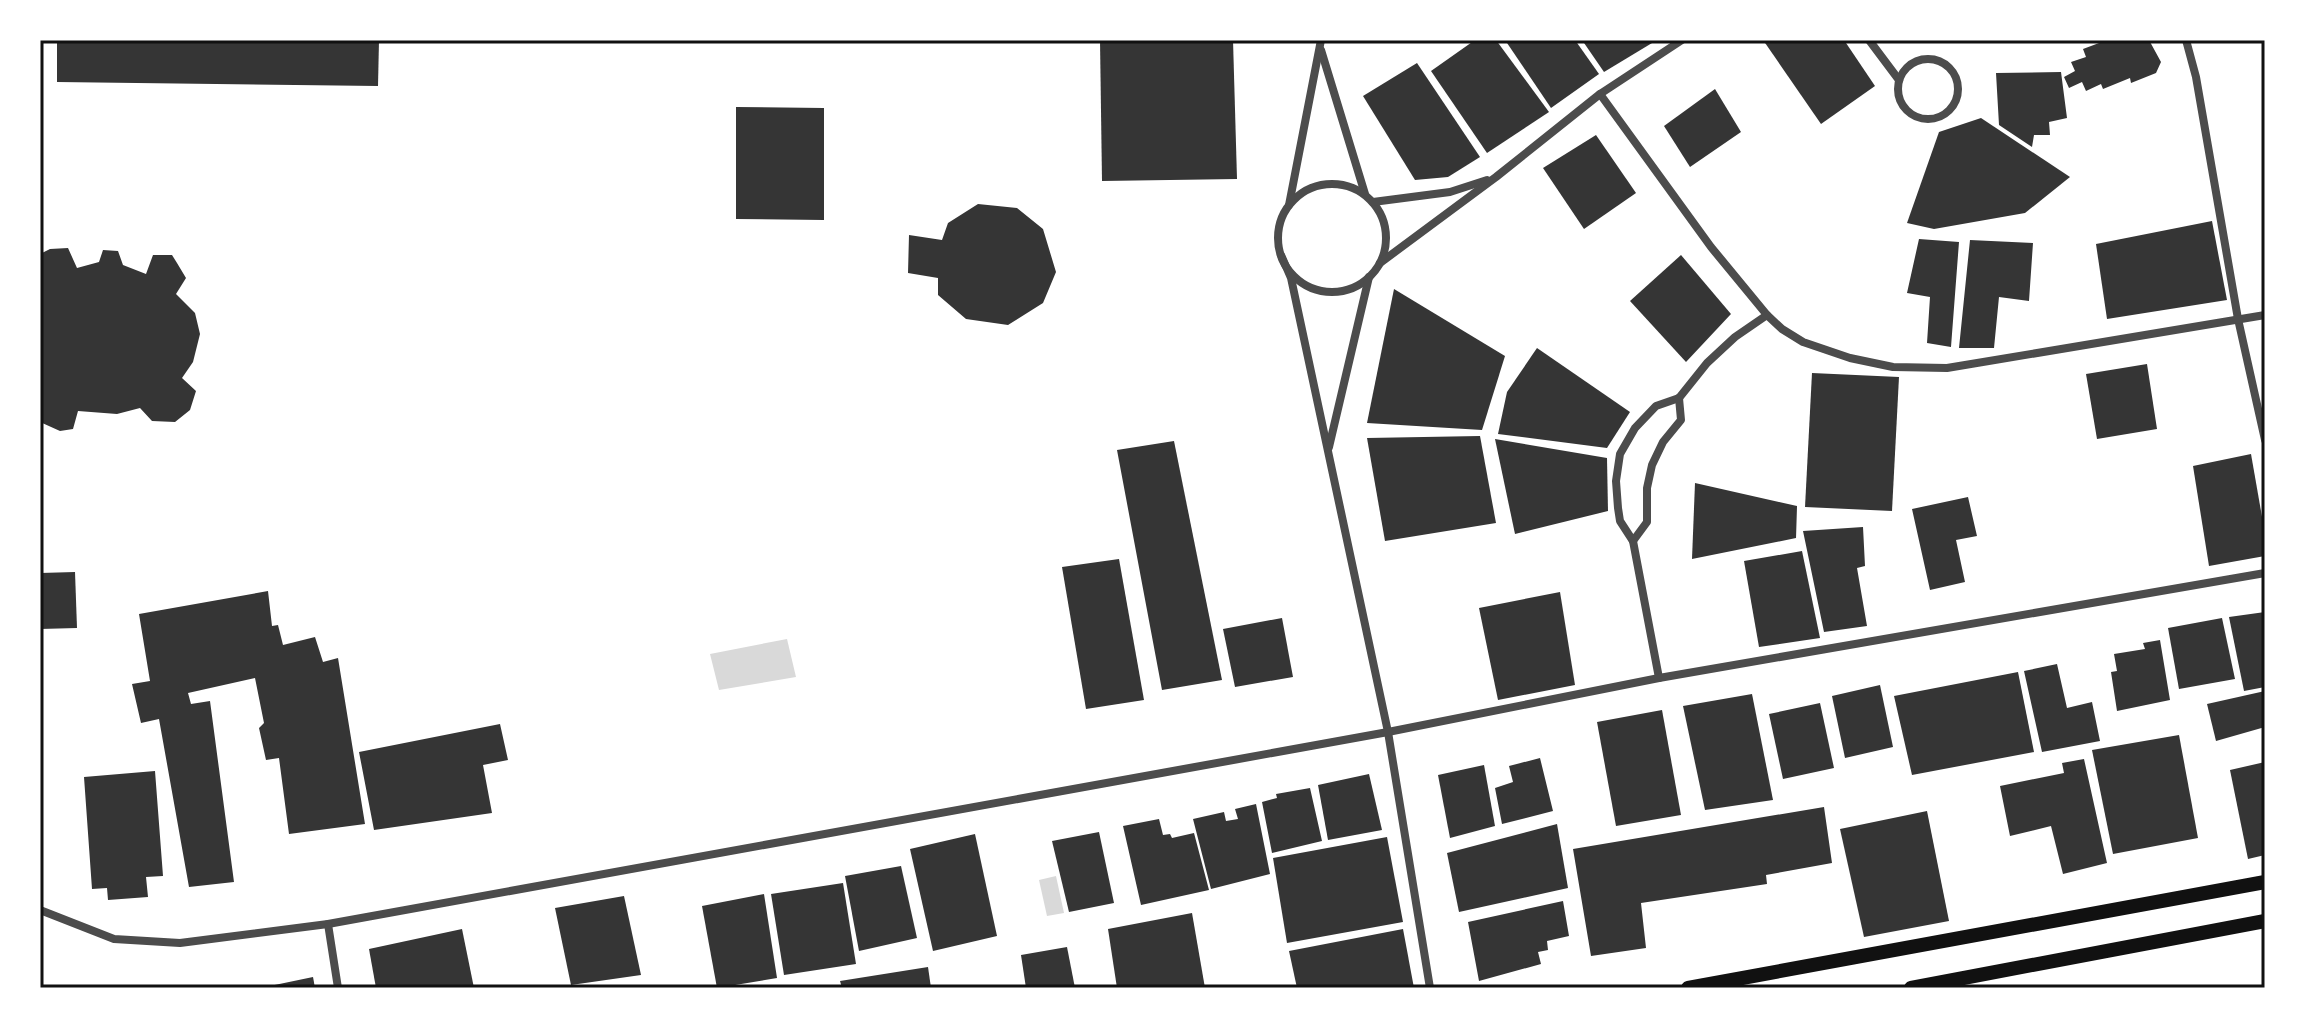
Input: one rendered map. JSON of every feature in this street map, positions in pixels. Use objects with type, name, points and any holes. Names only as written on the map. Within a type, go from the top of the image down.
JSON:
[{"type":"main road","points":[[1688,988],[2265,882]]},
{"type":"main road","points":[[1911,988],[2265,921]]},
{"type":"street","points":[[1281,255],[1289,271],[1302,283],[1319,290],[1337,292],[1354,287],[1369,277],[1380,263],[1496,177],[1600,94],[1682,40]]},
{"type":"street","points":[[1869,40],[1899,80],[1900,99],[1912,114],[1921,118],[1941,116],[1955,101],[1957,82],[1939,61],[1919,60],[1904,71],[1899,80]]},
{"type":"street","points":[[2186,40],[2238,319],[2265,440]]},
{"type":"street","points":[[1321,44],[1366,195]]},
{"type":"street","points":[[1321,44],[1289,206],[1281,221],[1278,238],[1281,255],[1291,278],[1388,732],[1430,988]]},
{"type":"street","points":[[1600,94],[1711,247],[1767,315],[1803,342],[1850,358],[1893,367],[1947,368],[2265,315]]},
{"type":"street","points":[[1373,202],[1450,192],[1496,177]]},
{"type":"street","points":[[1289,206],[1302,194],[1318,186],[1353,187],[1366,195],[1373,202],[1385,228],[1385,246],[1380,263]]},
{"type":"street","points":[[1328,451],[1369,277]]},
{"type":"street","points":[[1659,678],[1633,541],[1620,521],[1616,481],[1620,454],[1635,428],[1656,406],[1679,398],[1707,363],[1735,337],[1767,315]]},
{"type":"street","points":[[1633,541],[1647,522],[1647,488],[1652,465],[1663,442],[1681,420],[1679,398]]},
{"type":"street","points":[[40,910],[114,939],[180,943],[328,924],[1388,732],[1659,678],[2265,573]]},
{"type":"street","points":[[328,924],[338,988]]},
{"type":"shaded area","points":[[787,639],[796,677],[719,690],[710,654]]},
{"type":"shaded area","points":[[1056,876],[1064,913],[1047,916],[1039,880]]},
{"type":"building","points":[[57,40],[379,40],[378,86],[57,82]]},
{"type":"building","points":[[1100,40],[1233,40],[1237,179],[1102,181]]},
{"type":"building","points":[[1475,40],[1496,40],[1549,112],[1487,153],[1431,71]]},
{"type":"building","points":[[1505,40],[1575,40],[1599,74],[1551,108]]},
{"type":"building","points":[[1582,40],[1657,40],[1604,72]]},
{"type":"building","points":[[1763,40],[1844,40],[1875,86],[1821,124]]},
{"type":"building","points":[[2097,40],[2149,40],[2161,62],[2156,73],[2131,83],[2130,78],[2103,89],[2101,84],[2086,91],[2082,82],[2069,88],[2064,77],[2075,71],[2071,62],[2086,57],[2083,49],[2099,43]]},
{"type":"building","points":[[1417,63],[1480,157],[1448,177],[1415,180],[1363,96]]},
{"type":"building","points":[[2061,72],[2067,118],[2049,122],[2050,135],[2034,135],[2032,147],[1999,125],[1996,73]]},
{"type":"building","points":[[1715,89],[1741,132],[1690,167],[1664,126]]},
{"type":"building","points":[[736,107],[824,108],[824,220],[736,219]]},
{"type":"building","points":[[1981,118],[2070,177],[2025,213],[1934,229],[1907,223],[1939,132]]},
{"type":"building","points":[[1596,135],[1636,193],[1584,229],[1543,168]]},
{"type":"building","points":[[978,204],[1017,208],[1043,229],[1056,272],[1043,303],[1008,325],[966,319],[938,295],[938,278],[908,273],[909,235],[942,240],[948,223]]},
{"type":"building","points":[[2212,221],[2227,300],[2107,319],[2096,244]]},
{"type":"building","points":[[1919,239],[1959,242],[1951,347],[1927,343],[1930,297],[1907,293]]},
{"type":"building","points":[[1970,240],[2033,243],[2029,301],[1999,297],[1994,348],[1959,348]]},
{"type":"building","points":[[68,248],[77,268],[99,262],[103,250],[118,251],[123,265],[146,274],[153,255],[172,255],[177,263],[186,278],[176,294],[195,313],[200,334],[193,362],[182,378],[196,391],[190,410],[175,422],[152,421],[140,408],[117,414],[78,411],[73,429],[60,431],[40,422],[40,254],[50,249]]},
{"type":"building","points":[[1681,255],[1731,314],[1686,362],[1630,301]]},
{"type":"building","points":[[1394,289],[1505,356],[1482,430],[1367,423]]},
{"type":"building","points":[[1537,348],[1630,412],[1607,448],[1498,434],[1507,392]]},
{"type":"building","points":[[2147,364],[2157,429],[2097,439],[2086,374]]},
{"type":"building","points":[[1812,373],[1899,377],[1892,511],[1805,507]]},
{"type":"building","points":[[1480,436],[1496,523],[1385,541],[1367,438]]},
{"type":"building","points":[[1495,439],[1607,458],[1608,511],[1515,534]]},
{"type":"building","points":[[1174,441],[1222,680],[1162,690],[1117,450]]},
{"type":"building","points":[[2251,454],[2265,534],[2265,556],[2209,566],[2193,466]]},
{"type":"building","points":[[1695,483],[1797,506],[1796,538],[1692,559]]},
{"type":"building","points":[[1968,497],[1977,536],[1956,540],[1965,582],[1930,590],[1912,509]]},
{"type":"building","points":[[1863,527],[1865,566],[1857,568],[1867,626],[1824,632],[1803,531]]},
{"type":"building","points":[[1802,551],[1820,638],[1759,647],[1744,561]]},
{"type":"building","points":[[1119,559],[1144,700],[1086,709],[1062,567]]},
{"type":"building","points":[[75,572],[77,628],[40,629],[40,573]]},
{"type":"building","points":[[268,591],[272,626],[278,625],[283,645],[315,637],[323,662],[338,658],[365,824],[289,834],[279,758],[266,760],[259,728],[264,723],[255,678],[188,693],[191,704],[210,701],[234,882],[189,887],[159,719],[141,723],[132,684],[150,681],[139,614]]},
{"type":"building","points":[[1560,592],[1575,685],[1498,700],[1479,608]]},
{"type":"building","points":[[2265,612],[2265,687],[2244,691],[2229,617]]},
{"type":"building","points":[[1282,618],[1293,677],[1235,687],[1223,629]]},
{"type":"building","points":[[2222,618],[2235,679],[2179,689],[2168,628]]},
{"type":"building","points":[[2160,640],[2170,700],[2117,711],[2111,672],[2117,671],[2114,654],[2145,649],[2143,643]]},
{"type":"building","points":[[2057,664],[2067,708],[2092,702],[2100,741],[2042,752],[2024,671]]},
{"type":"building","points":[[2018,672],[2034,752],[1912,775],[1894,696]]},
{"type":"building","points":[[1880,685],[1893,747],[1845,758],[1832,696]]},
{"type":"building","points":[[2265,691],[2265,727],[2216,741],[2207,704]]},
{"type":"building","points":[[1752,694],[1773,800],[1705,810],[1683,706]]},
{"type":"building","points":[[1820,703],[1834,768],[1783,779],[1769,714]]},
{"type":"building","points":[[1662,710],[1681,815],[1616,826],[1597,722]]},
{"type":"building","points":[[500,724],[508,760],[483,765],[492,813],[374,830],[359,752]]},
{"type":"building","points":[[2179,735],[2198,838],[2113,854],[2092,750]]},
{"type":"building","points":[[1540,758],[1553,811],[1502,824],[1495,788],[1513,782],[1509,766]]},
{"type":"building","points":[[2084,759],[2107,863],[2063,874],[2051,826],[2010,836],[2000,786],[2064,773],[2062,763]]},
{"type":"building","points":[[2265,762],[2265,855],[2248,859],[2230,770]]},
{"type":"building","points":[[1484,765],[1495,826],[1450,838],[1438,775]]},
{"type":"building","points":[[155,771],[163,876],[146,877],[148,897],[108,900],[107,888],[92,889],[84,777]]},
{"type":"building","points":[[1369,774],[1382,830],[1328,840],[1318,785]]},
{"type":"building","points":[[1310,788],[1322,841],[1272,853],[1262,802],[1277,798],[1276,794]]},
{"type":"building","points":[[1256,804],[1270,874],[1211,889],[1193,819],[1224,812],[1226,821],[1238,819],[1235,809]]},
{"type":"building","points":[[1824,807],[1832,863],[1766,875],[1767,884],[1641,903],[1646,948],[1591,956],[1573,849]]},
{"type":"building","points":[[1927,811],[1949,921],[1864,937],[1840,829]]},
{"type":"building","points":[[1159,819],[1163,835],[1170,834],[1172,838],[1194,833],[1209,890],[1141,905],[1123,826]]},
{"type":"building","points":[[1557,824],[1568,888],[1459,912],[1447,853]]},
{"type":"building","points":[[1099,832],[1114,903],[1069,912],[1052,841]]},
{"type":"building","points":[[975,834],[997,936],[933,951],[910,849]]},
{"type":"building","points":[[1387,837],[1403,922],[1287,943],[1273,858]]},
{"type":"building","points":[[901,866],[917,938],[859,951],[845,876]]},
{"type":"building","points":[[843,883],[856,964],[784,975],[771,894]]},
{"type":"building","points":[[764,894],[777,978],[717,988],[702,906]]},
{"type":"building","points":[[624,896],[641,975],[571,985],[555,908]]},
{"type":"building","points":[[1563,901],[1569,936],[1547,941],[1548,950],[1538,952],[1541,964],[1479,981],[1468,922]]},
{"type":"building","points":[[1192,913],[1205,988],[1117,988],[1108,929]]},
{"type":"building","points":[[462,929],[474,988],[376,988],[369,949]]},
{"type":"building","points":[[1403,929],[1414,988],[1297,988],[1289,951]]},
{"type":"building","points":[[1067,947],[1075,988],[1026,988],[1021,955]]},
{"type":"building","points":[[928,967],[931,988],[842,988],[840,981]]},
{"type":"building","points":[[313,977],[315,988],[265,988],[265,987]]}]
